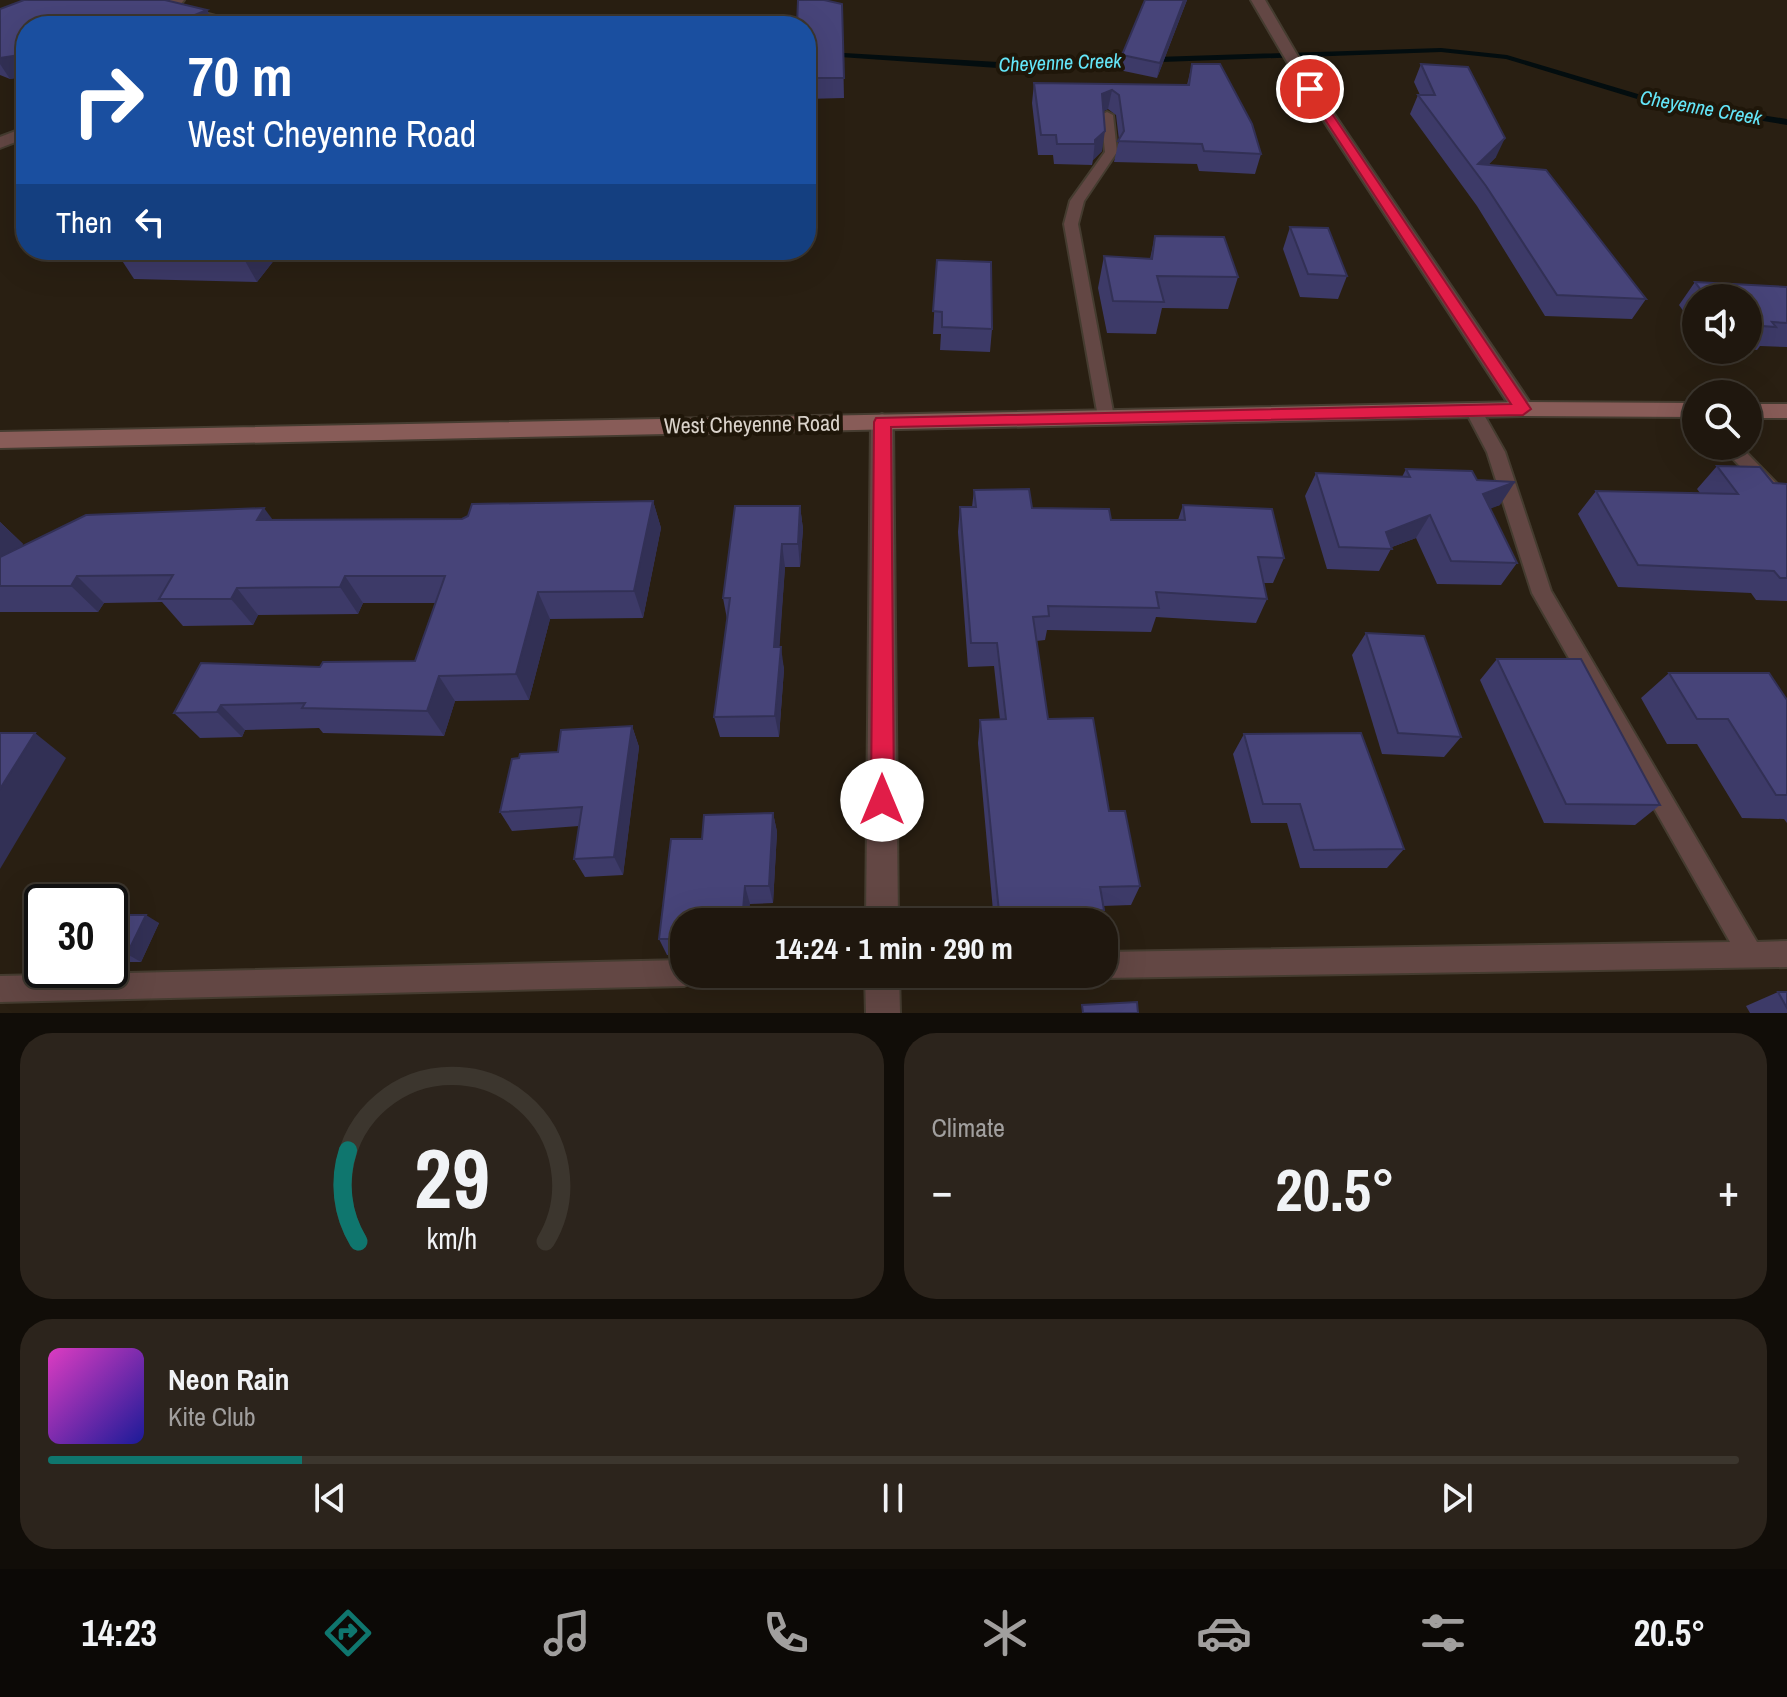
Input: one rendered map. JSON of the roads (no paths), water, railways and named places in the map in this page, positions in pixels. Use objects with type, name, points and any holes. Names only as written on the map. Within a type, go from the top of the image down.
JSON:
[{"type":"main road","name":"West Cheyenne Road","points":[[0,440],[1523,409],[1682,410]]},
{"type":"main road","points":[[1762,411],[1787,411]]},
{"type":"street","points":[[177,0],[170,8],[203,16]]},
{"type":"street","points":[[1258,0],[1310,89],[1523,409]]},
{"type":"street","points":[[882,422],[882,908]]},
{"type":"street","points":[[882,988],[883,1013]]},
{"type":"lane","points":[[1106,417],[1071,224],[1077,201],[1111,152],[1107,115]]},
{"type":"lane","points":[[1473,410],[1496,452],[1542,593],[1751,955]]},
{"type":"lane","points":[[1744,460],[1787,505]]},
{"type":"lane","points":[[1118,965],[1787,954]]},
{"type":"lane","points":[[0,989],[670,973]]},
{"type":"waterway","name":"Cheyenne Creek","points":[[816,50],[826,54],[998,65],[1441,50],[1507,57],[1647,99],[1787,122]]}]
